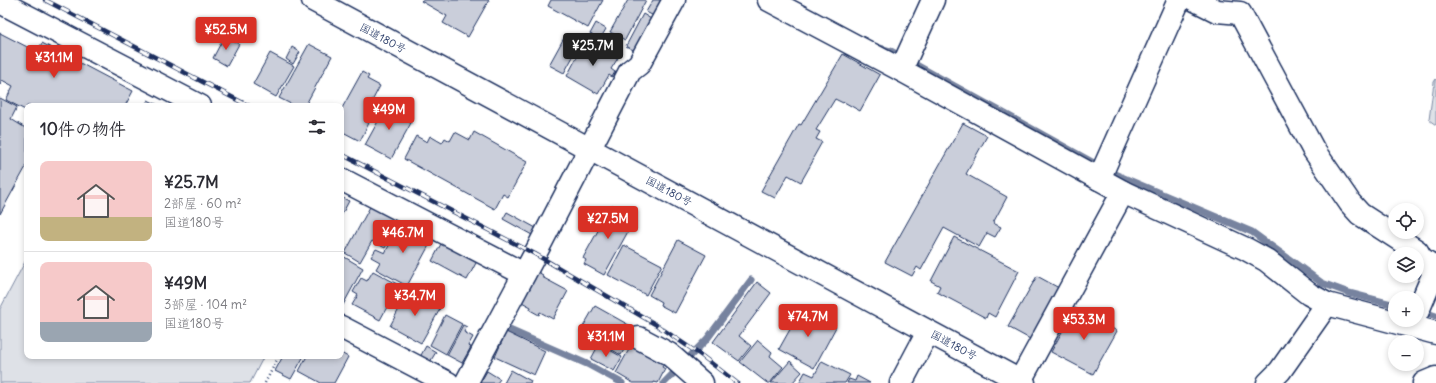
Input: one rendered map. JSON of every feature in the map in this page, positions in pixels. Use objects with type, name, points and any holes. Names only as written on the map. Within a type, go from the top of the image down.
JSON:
[{"type":"main road","name":"国道180号","points":[[313,0],[1022,382]]},
{"type":"main road","points":[[466,383],[630,71],[640,64],[674,0]]},
{"type":"main road","points":[[769,0],[905,62],[1103,169],[1122,192],[1246,249],[1266,260],[1309,294],[1327,304],[1388,312]]},
{"type":"main road","points":[[905,62],[933,0]]},
{"type":"main road","points":[[1103,169],[1179,0]]},
{"type":"main road","points":[[1195,0],[1217,11],[1240,13],[1313,149],[1350,203],[1360,214],[1417,251],[1421,258],[1428,263],[1435,272],[1424,297]]},
{"type":"main road","points":[[0,2],[194,103]]},
{"type":"main road","points":[[344,181],[524,274]]},
{"type":"main road","points":[[1022,382],[1122,192]]},
{"type":"main road","points":[[1268,383],[1280,371],[1327,304]]},
{"type":"main road","points":[[1424,322],[1436,333]]},
{"type":"main road","points":[[344,329],[448,383]]},
{"type":"main road","points":[[901,383],[928,332]]},
{"type":"main road","points":[[639,338],[669,354],[702,383]]},
{"type":"main road","points":[[1424,383],[1436,378]]},
{"type":"path","points":[[265,383],[277,359]]},
{"type":"shaded area","points":[[1436,79],[1436,125],[1429,120],[1434,82]]},
{"type":"shaded area","points":[[24,264],[24,359],[262,359],[250,383],[0,383],[0,309]]},
{"type":"building","points":[[489,0],[468,37],[443,23],[447,16],[421,1]]},
{"type":"building","points":[[551,0],[603,0],[588,28],[548,6]]},
{"type":"building","points":[[628,0],[646,0],[625,40],[610,32]]},
{"type":"building","points":[[653,0],[668,0],[658,18],[646,12]]},
{"type":"building","points":[[643,14],[656,22],[635,51],[626,46]]},
{"type":"building","points":[[596,23],[606,29],[600,39],[590,34]]},
{"type":"building","points":[[0,33],[37,52],[42,43],[133,91],[127,103],[24,103],[24,109],[6,100],[13,86],[2,80],[0,85]]},
{"type":"building","points":[[565,36],[580,44],[564,73],[549,65]]},
{"type":"building","points":[[224,37],[239,44],[227,66],[213,58]]},
{"type":"building","points":[[586,40],[618,58],[611,69],[615,72],[612,77],[609,75],[598,94],[567,76]]},
{"type":"building","points":[[309,44],[332,56],[307,103],[289,103],[279,98]]},
{"type":"building","points":[[292,47],[300,52],[293,64],[286,59]]},
{"type":"building","points":[[270,53],[294,66],[276,97],[253,84]]},
{"type":"building","points":[[843,54],[880,75],[860,111],[835,99],[816,130],[820,132],[816,139],[822,142],[801,182],[788,175],[775,198],[761,191],[799,124],[801,125]]},
{"type":"building","points":[[362,72],[369,76],[367,79],[380,86],[371,103],[374,105],[365,121],[369,123],[360,141],[344,133],[344,105]]},
{"type":"building","points":[[0,98],[17,107],[11,119],[24,127],[24,170],[0,214]]},
{"type":"building","points":[[148,100],[154,103],[146,103]]},
{"type":"building","points":[[388,103],[394,107],[396,104],[408,110],[404,119],[411,123],[391,159],[365,145]]},
{"type":"building","points":[[963,123],[987,136],[966,174],[1007,197],[993,223],[1001,227],[995,237],[987,233],[979,247],[944,228],[921,270],[917,267],[912,276],[885,262]]},
{"type":"building","points":[[455,132],[470,140],[474,132],[527,162],[508,197],[503,194],[495,209],[404,159],[416,136],[427,142],[430,136],[442,143],[445,138],[450,141]]},
{"type":"building","points":[[344,198],[349,201],[344,210]]},
{"type":"building","points":[[371,205],[400,221],[385,248],[372,241],[360,262],[345,253]]},
{"type":"building","points":[[612,205],[636,217],[604,275],[584,264],[586,260],[583,258]]},
{"type":"building","points":[[507,212],[536,228],[532,235],[503,219]]},
{"type":"building","points":[[402,221],[433,238],[407,286],[376,269],[380,262],[371,257],[376,249],[385,253]]},
{"type":"building","points":[[954,237],[1019,271],[995,317],[988,313],[986,318],[937,292],[940,286],[931,281]]},
{"type":"building","points":[[678,240],[706,255],[675,313],[660,305],[661,302],[649,295]]},
{"type":"building","points":[[442,242],[477,261],[467,280],[432,261]]},
{"type":"building","points":[[624,245],[662,265],[646,295],[608,275]]},
{"type":"building","points":[[344,257],[363,268],[344,303]]},
{"type":"building","points":[[373,271],[399,285],[380,320],[352,305],[358,295],[353,292],[361,278],[367,281]]},
{"type":"building","points":[[536,271],[543,275],[542,277],[568,291],[553,319],[540,312],[539,315],[530,310],[531,307],[520,301]]},
{"type":"building","points":[[1037,276],[1059,288],[1030,339],[1008,327]]},
{"type":"building","points":[[757,282],[771,293],[739,336],[751,346],[739,361],[713,342]]},
{"type":"building","points":[[408,292],[440,309],[421,343],[390,326]]},
{"type":"building","points":[[595,306],[636,329],[621,355],[580,332]]},
{"type":"building","points":[[802,308],[836,327],[814,368],[779,349]]},
{"type":"building","points":[[1075,308],[1117,331],[1093,374],[1051,352]]},
{"type":"building","points":[[445,315],[462,324],[446,354],[430,345]]},
{"type":"building","points":[[463,325],[467,327],[464,332],[473,337],[468,346],[471,347],[462,363],[447,355]]},
{"type":"building","points":[[506,332],[545,351],[534,375],[495,357]]},
{"type":"building","points":[[758,340],[772,352],[770,356],[783,367],[770,383],[767,383],[740,362]]},
{"type":"building","points":[[599,344],[622,357],[614,371],[591,359]]},
{"type":"building","points":[[632,344],[665,362],[662,367],[665,369],[658,383],[633,383],[616,373]]},
{"type":"building","points":[[426,346],[436,352],[430,362],[420,357]]},
{"type":"building","points":[[344,355],[348,357],[334,383],[321,383],[299,371],[305,359],[344,359]]},
{"type":"building","points":[[281,359],[302,359],[291,379],[275,371]]},
{"type":"building","points":[[790,361],[802,372],[792,383],[771,383]]},
{"type":"building","points":[[822,361],[850,375],[845,383],[799,383],[805,372],[814,376]]},
{"type":"building","points":[[511,370],[531,381],[530,383],[504,383]]},
{"type":"building","points":[[487,371],[500,379],[497,383],[480,383]]},
{"type":"building","points":[[857,376],[870,383],[847,383],[849,379],[855,381]]},
{"type":"waterway","points":[[877,47],[891,51],[1112,173],[1252,232],[1322,283],[1349,293],[1388,303]]},
{"type":"waterway","points":[[664,383],[707,339],[751,280]]},
{"type":"waterway","points":[[1424,312],[1436,316]]},
{"type":"waterway","points":[[505,328],[587,364],[622,383]]},
{"type":"railway","points":[[45,0],[243,103]]},
{"type":"railway","points":[[344,156],[535,254],[655,324],[702,356],[737,383]]}]
